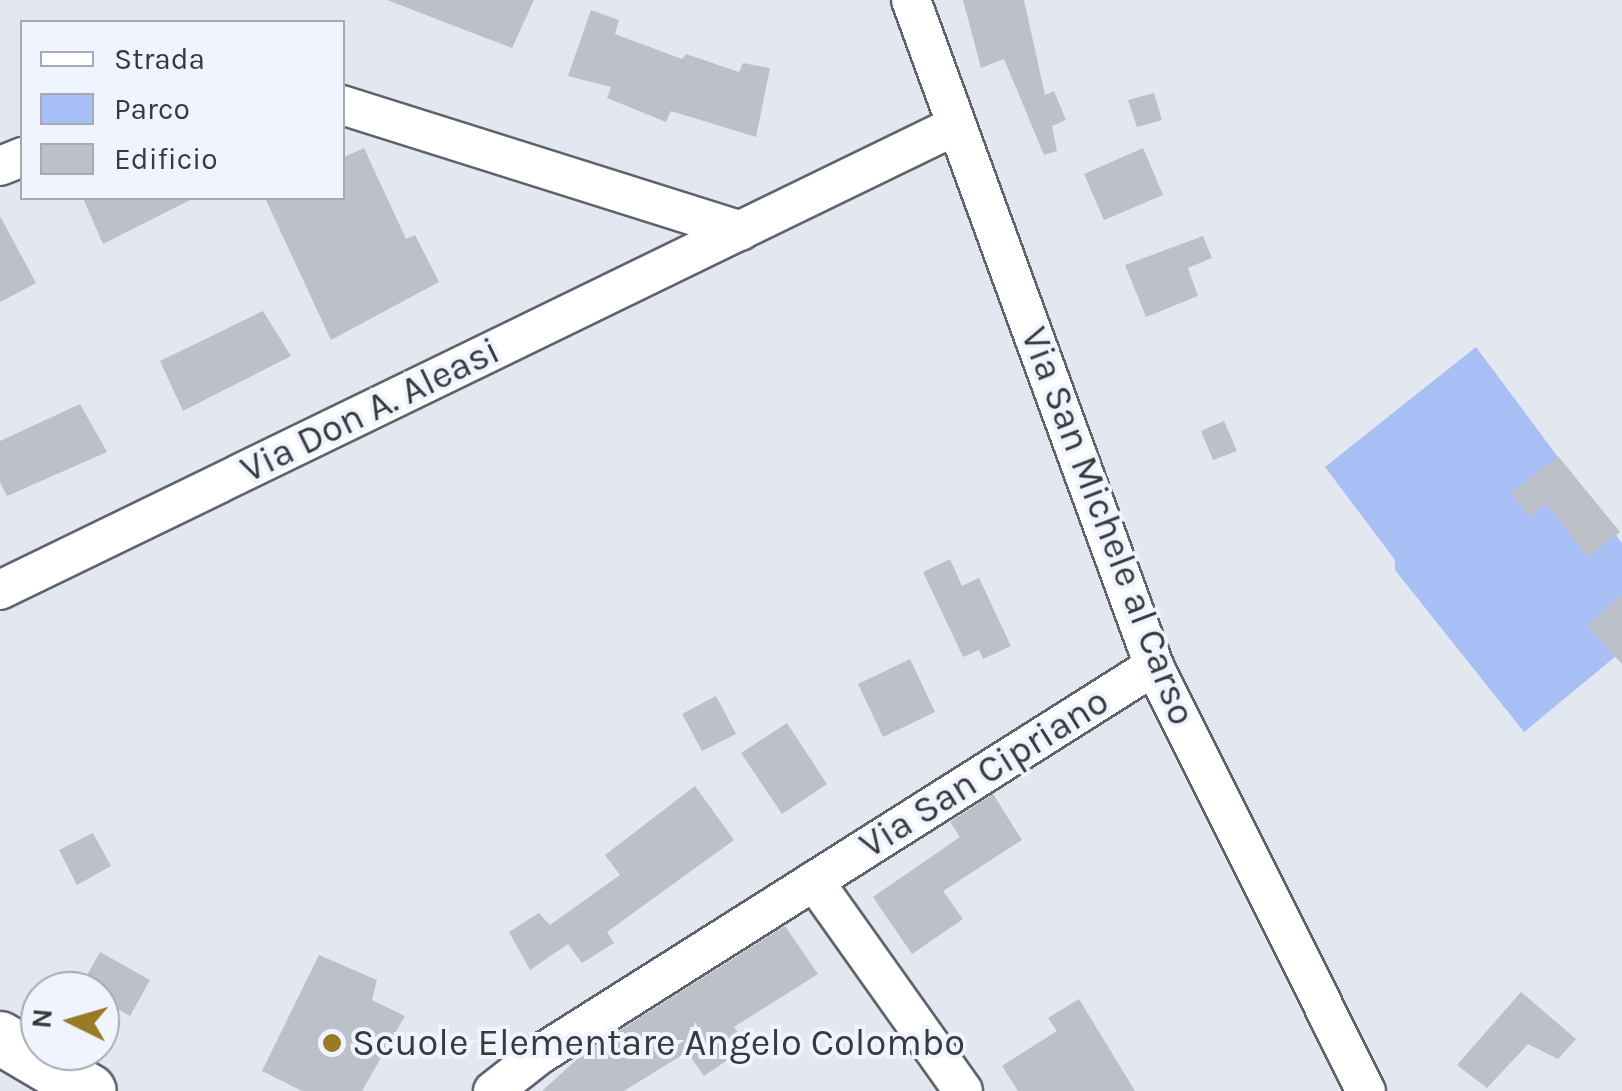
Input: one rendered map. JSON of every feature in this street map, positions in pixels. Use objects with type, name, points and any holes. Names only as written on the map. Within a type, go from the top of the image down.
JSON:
[{"type":"main road","points":[[0,1038],[90,1091]]},
{"type":"street","name":"Via San Michele al Carso","points":[[912,0],[1154,666],[1366,1091]]},
{"type":"street","points":[[345,106],[741,231]]},
{"type":"street","name":"Via Don A. Aleasi","points":[[0,590],[956,126]]},
{"type":"street","name":"Via San Cipriano","points":[[493,1091],[538,1055],[1154,666]]},
{"type":"street","points":[[814,881],[963,1091]]},
{"type":"green space","points":[[1476,347],[1622,543],[1622,651],[1524,732],[1395,570],[1395,560],[1325,467]]},
{"type":"building","points":[[387,0],[534,0],[512,48]]},
{"type":"building","points":[[963,0],[1024,0],[1045,95],[1054,91],[1066,120],[1052,126],[1057,151],[1044,155],[1004,59],[981,68]]},
{"type":"building","points":[[591,10],[619,20],[615,34],[682,59],[686,54],[739,72],[743,63],[770,68],[756,137],[671,111],[666,122],[607,98],[611,87],[568,76]]},
{"type":"building","points":[[1154,93],[1162,120],[1137,127],[1128,100]]},
{"type":"building","points":[[364,148],[406,239],[415,235],[439,282],[331,340],[266,200],[345,200],[345,157]]},
{"type":"building","points":[[1143,148],[1163,195],[1104,220],[1084,174]]},
{"type":"building","points":[[84,200],[190,200],[103,244]]},
{"type":"building","points":[[0,216],[36,283],[0,302]]},
{"type":"building","points":[[1203,236],[1212,258],[1188,268],[1198,296],[1146,317],[1125,265]]},
{"type":"building","points":[[263,311],[291,356],[183,411],[160,361]]},
{"type":"building","points":[[80,404],[107,452],[7,496],[0,482],[0,441]]},
{"type":"building","points":[[1224,421],[1237,451],[1213,460],[1201,431]]},
{"type":"building","points":[[1558,456],[1620,532],[1588,557],[1546,504],[1529,517],[1511,493]]},
{"type":"building","points":[[950,559],[962,586],[979,578],[1011,646],[983,659],[979,650],[963,657],[923,572]]},
{"type":"building","points":[[1622,594],[1622,664],[1587,626]]},
{"type":"building","points":[[910,659],[935,712],[883,737],[858,684]]},
{"type":"building","points":[[716,696],[736,734],[702,751],[682,714]]},
{"type":"building","points":[[787,723],[827,784],[782,814],[741,753]]},
{"type":"building","points":[[695,786],[734,840],[607,932],[614,943],[582,963],[568,944],[530,970],[509,932],[539,913],[550,925],[620,875],[605,855]]},
{"type":"building","points":[[993,794],[1022,840],[943,891],[963,919],[912,954],[873,897],[960,837],[950,822]]},
{"type":"building","points":[[93,833],[111,866],[77,885],[59,850]]},
{"type":"building","points":[[785,926],[818,974],[734,1027],[748,1046],[704,1076],[687,1052],[624,1091],[542,1091],[584,1053]]},
{"type":"building","points":[[100,952],[150,980],[130,1016],[120,1010],[120,971],[89,971]]},
{"type":"building","name":"Scuole Elementare Angelo Colombo","points":[[319,955],[377,980],[372,1000],[405,1016],[362,1091],[302,1091],[262,1071]]},
{"type":"building","points":[[1521,992],[1576,1039],[1558,1059],[1528,1044],[1487,1088],[1457,1065]]},
{"type":"building","points":[[1079,999],[1135,1091],[1018,1091],[1002,1066],[1057,1031],[1048,1018]]},
{"type":"place","name":"Scuole Elementare Angelo Colombo","points":[[332,1043]]}]
